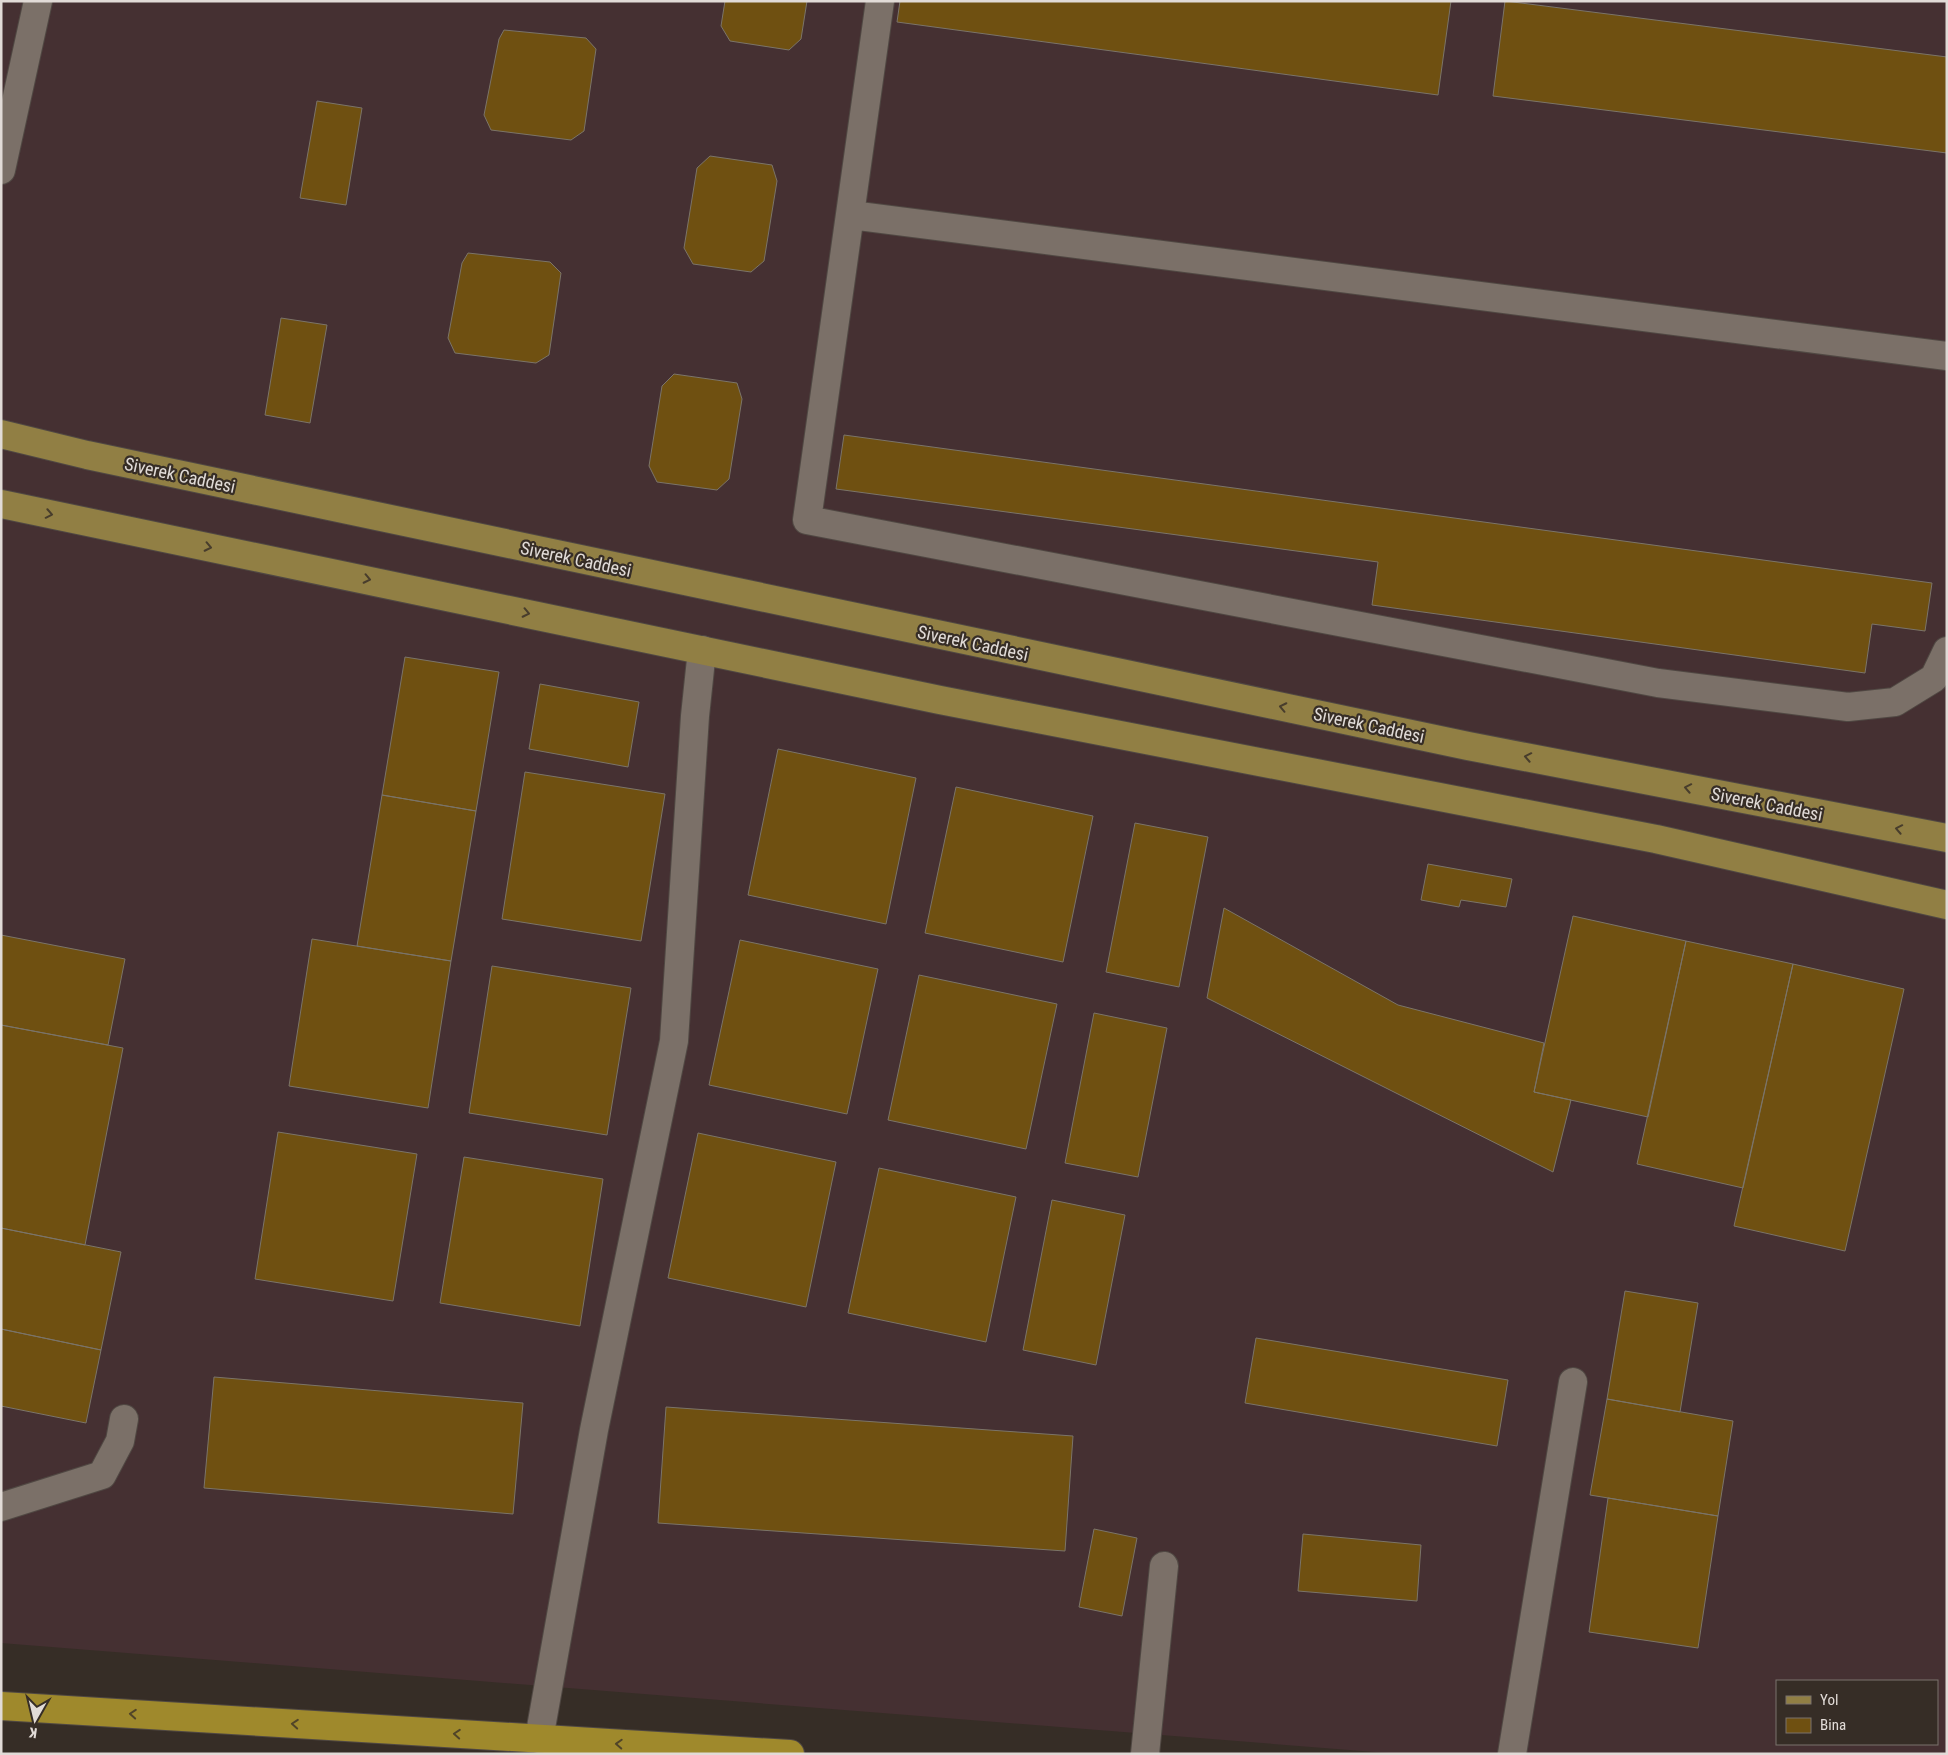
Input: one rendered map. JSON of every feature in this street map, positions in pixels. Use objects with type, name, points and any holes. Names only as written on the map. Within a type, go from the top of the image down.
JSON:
[{"type":"highway","points":[[1,1706],[790,1754]]},
{"type":"main road","name":"Siverek Caddesi","points":[[1,434],[106,459],[1468,746],[1947,838]]},
{"type":"main road","points":[[1,504],[1252,762],[1656,839],[1947,905]]},
{"type":"lane","points":[[1,170],[38,1]]},
{"type":"lane","points":[[880,1],[807,520],[1658,682],[1848,707],[1895,702],[1934,678],[1947,651]]},
{"type":"lane","points":[[851,215],[1947,356]]},
{"type":"lane","points":[[539,1739],[596,1420],[674,1041],[694,716],[702,650]]},
{"type":"lane","points":[[1512,1754],[1573,1382]]},
{"type":"lane","points":[[1,1506],[102,1474],[120,1441],[124,1419]]},
{"type":"lane","points":[[1145,1754],[1164,1566]]},
{"type":"shaded area","points":[[1,1],[1947,1],[1947,1754],[1400,1754],[1,1643]]},
{"type":"building","points":[[725,1],[807,1],[801,39],[789,50],[730,41],[721,26]]},
{"type":"building","points":[[900,1],[1451,1],[1438,95],[897,22]]},
{"type":"building","points":[[1505,1],[1947,57],[1947,153],[1493,96]]},
{"type":"building","points":[[504,30],[586,38],[596,49],[584,131],[571,140],[491,130],[484,115],[499,39]]},
{"type":"building","points":[[317,101],[362,108],[346,205],[300,198]]},
{"type":"building","points":[[710,156],[772,165],[777,181],[764,261],[751,272],[693,264],[684,248],[697,168]]},
{"type":"building","points":[[468,253],[550,262],[561,273],[549,355],[536,363],[455,353],[448,338],[462,263]]},
{"type":"building","points":[[281,318],[327,325],[310,423],[265,415]]},
{"type":"building","points":[[674,374],[737,383],[742,399],[729,479],[717,490],[657,482],[649,466],[662,386]]},
{"type":"building","points":[[844,435],[1932,583],[1925,631],[1872,624],[1865,673],[1372,605],[1378,562],[836,489]]},
{"type":"building","points":[[405,657],[499,672],[476,811],[382,795]]},
{"type":"building","points":[[540,684],[639,702],[628,767],[529,749]]},
{"type":"building","points":[[778,749],[916,778],[886,924],[748,895]]},
{"type":"building","points":[[525,772],[665,794],[641,941],[502,919]]},
{"type":"building","points":[[956,787],[1093,816],[1063,962],[925,933]]},
{"type":"building","points":[[382,795],[476,811],[451,961],[357,946]]},
{"type":"building","points":[[1135,823],[1208,837],[1179,987],[1106,972]]},
{"type":"building","points":[[1428,864],[1512,879],[1506,907],[1461,900],[1459,907],[1421,900]]},
{"type":"building","points":[[1224,908],[1398,1005],[1544,1043],[1534,1092],[1571,1100],[1553,1172],[1207,998]]},
{"type":"building","points":[[1573,916],[1686,941],[1648,1117],[1534,1092]]},
{"type":"building","points":[[1,935],[125,959],[108,1045],[1,1025]]},
{"type":"building","points":[[312,939],[451,961],[428,1108],[289,1086]]},
{"type":"building","points":[[740,940],[878,969],[847,1114],[709,1085]]},
{"type":"building","points":[[1686,941],[1793,964],[1743,1188],[1637,1164]]},
{"type":"building","points":[[1793,964],[1904,989],[1845,1251],[1734,1226]]},
{"type":"building","points":[[492,966],[631,988],[607,1135],[469,1113]]},
{"type":"building","points":[[919,975],[1057,1004],[1026,1149],[888,1120]]},
{"type":"building","points":[[1094,1013],[1167,1028],[1138,1177],[1065,1163]]},
{"type":"building","points":[[1,1025],[123,1048],[85,1245],[1,1228]]},
{"type":"building","points":[[278,1132],[417,1154],[393,1301],[255,1279]]},
{"type":"building","points":[[698,1133],[836,1162],[806,1307],[668,1278]]},
{"type":"building","points":[[464,1157],[603,1179],[580,1326],[440,1303]]},
{"type":"building","points":[[879,1168],[1016,1197],[986,1342],[848,1313]]},
{"type":"building","points":[[1052,1200],[1125,1215],[1096,1365],[1023,1350]]},
{"type":"building","points":[[1,1228],[121,1252],[101,1350],[1,1329]]},
{"type":"building","points":[[1625,1291],[1698,1303],[1680,1412],[1607,1399]]},
{"type":"building","points":[[1,1329],[101,1350],[86,1423],[1,1406]]},
{"type":"building","points":[[1256,1338],[1508,1380],[1497,1446],[1245,1403]]},
{"type":"building","points":[[214,1377],[523,1403],[513,1514],[204,1488]]},
{"type":"building","points":[[1607,1399],[1733,1421],[1718,1516],[1590,1495]]},
{"type":"building","points":[[666,1407],[1073,1436],[1065,1551],[658,1523]]},
{"type":"building","points":[[1608,1498],[1718,1516],[1698,1648],[1589,1632]]},
{"type":"building","points":[[1094,1529],[1137,1538],[1122,1616],[1079,1607]]},
{"type":"building","points":[[1303,1534],[1421,1545],[1417,1601],[1298,1591]]}]
